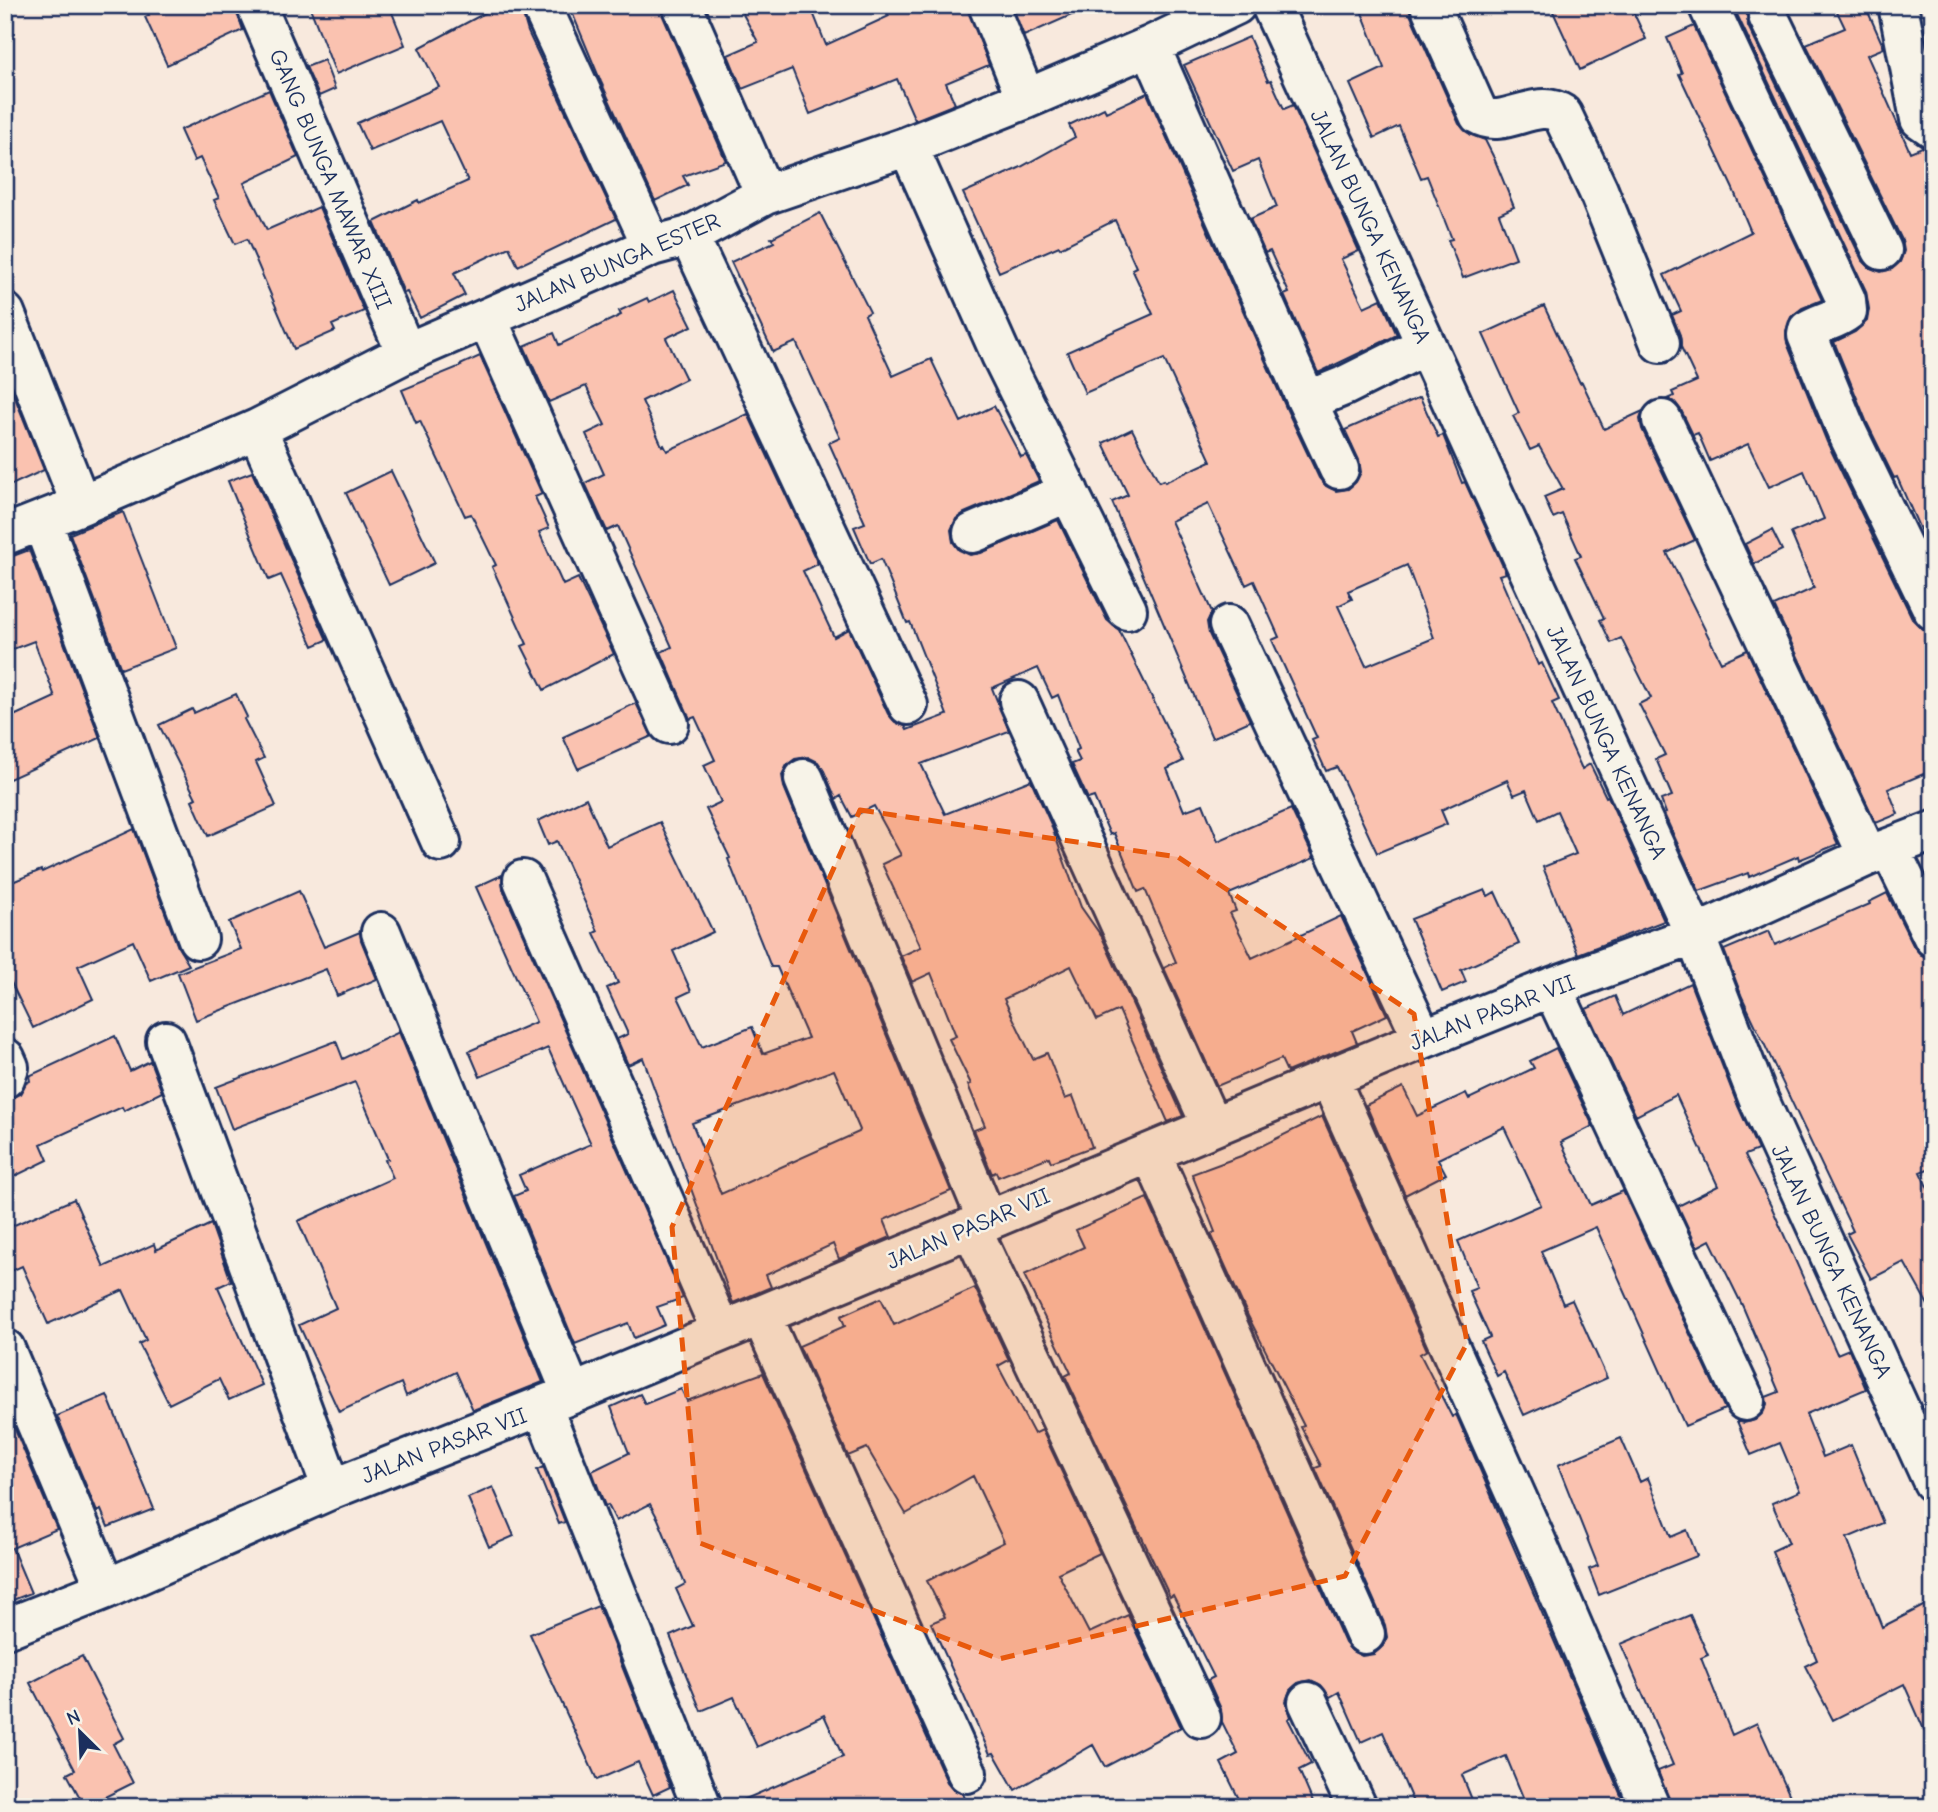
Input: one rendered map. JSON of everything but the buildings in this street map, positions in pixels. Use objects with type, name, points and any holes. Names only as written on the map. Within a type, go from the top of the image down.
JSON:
[{"type":"street","name":"GANG BUNGA MAWAR XIII","points":[[256,5],[406,353]]},
{"type":"street","points":[[541,5],[652,246]]},
{"type":"street","points":[[682,5],[765,195]]},
{"type":"street","points":[[988,5],[1026,99]]},
{"type":"street","name":"JALAN BUNGA ESTER","points":[[5,535],[82,505],[257,429],[406,353],[487,317],[652,246],[690,236],[765,195],[908,146],[1026,99],[1150,46],[1236,5]]},
{"type":"street","name":"JALAN BUNGA KENANGA","points":[[1271,5],[1695,935],[1758,1098],[1933,1482]]},
{"type":"street","points":[[1430,5],[1479,115],[1496,118],[1545,108],[1554,108],[1562,114],[1598,190],[1660,343]]},
{"type":"street","points":[[1708,5],[1846,300],[1847,311],[1808,330],[1809,341],[1847,432],[1933,610]]},
{"type":"street","points":[[1768,5],[1768,16],[1882,250]]},
{"type":"street","points":[[1898,5],[1920,120],[1933,128]]},
{"type":"street","points":[[1150,46],[1339,469]]},
{"type":"street","points":[[908,146],[1001,355],[1127,610]]},
{"type":"street","points":[[690,236],[908,705]]},
{"type":"street","points":[[5,313],[82,505]]},
{"type":"street","points":[[487,317],[669,724]]},
{"type":"street","points":[[1307,401],[1426,345]]},
{"type":"street","points":[[1662,420],[1879,853],[1933,937]]},
{"type":"street","points":[[257,429],[440,842]]},
{"type":"street","points":[[974,533],[1069,492]]},
{"type":"street","points":[[42,521],[198,939]]},
{"type":"street","points":[[1229,625],[1423,1038]]},
{"type":"street","points":[[1019,701],[1212,1127]]},
{"type":"street","points":[[804,779],[979,1224],[1201,1718]]},
{"type":"street","name":"JALAN PASAR VII","points":[[5,1629],[106,1589],[332,1489],[557,1400],[1423,1038],[1695,935],[1933,831]]},
{"type":"street","points":[[523,880],[721,1331]]},
{"type":"street","points":[[382,932],[557,1400],[702,1807]]},
{"type":"street","points":[[1552,987],[1745,1401]]},
{"type":"street","points":[[166,1041],[332,1489]]},
{"type":"street","points":[[5,1058],[9,1068],[5,1078]]},
{"type":"street","points":[[1329,1077],[1528,1524],[1650,1807]]},
{"type":"street","points":[[1151,1153],[1365,1634]]},
{"type":"street","points":[[761,1315],[967,1773]]},
{"type":"street","points":[[5,1349],[106,1589]]},
{"type":"street","points":[[1308,1702],[1357,1807]]},
{"type":"highlighted area","points":[[860,810],[1178,857],[1414,1014],[1467,1343],[1345,1576],[999,1659],[700,1543],[672,1227]]}]
